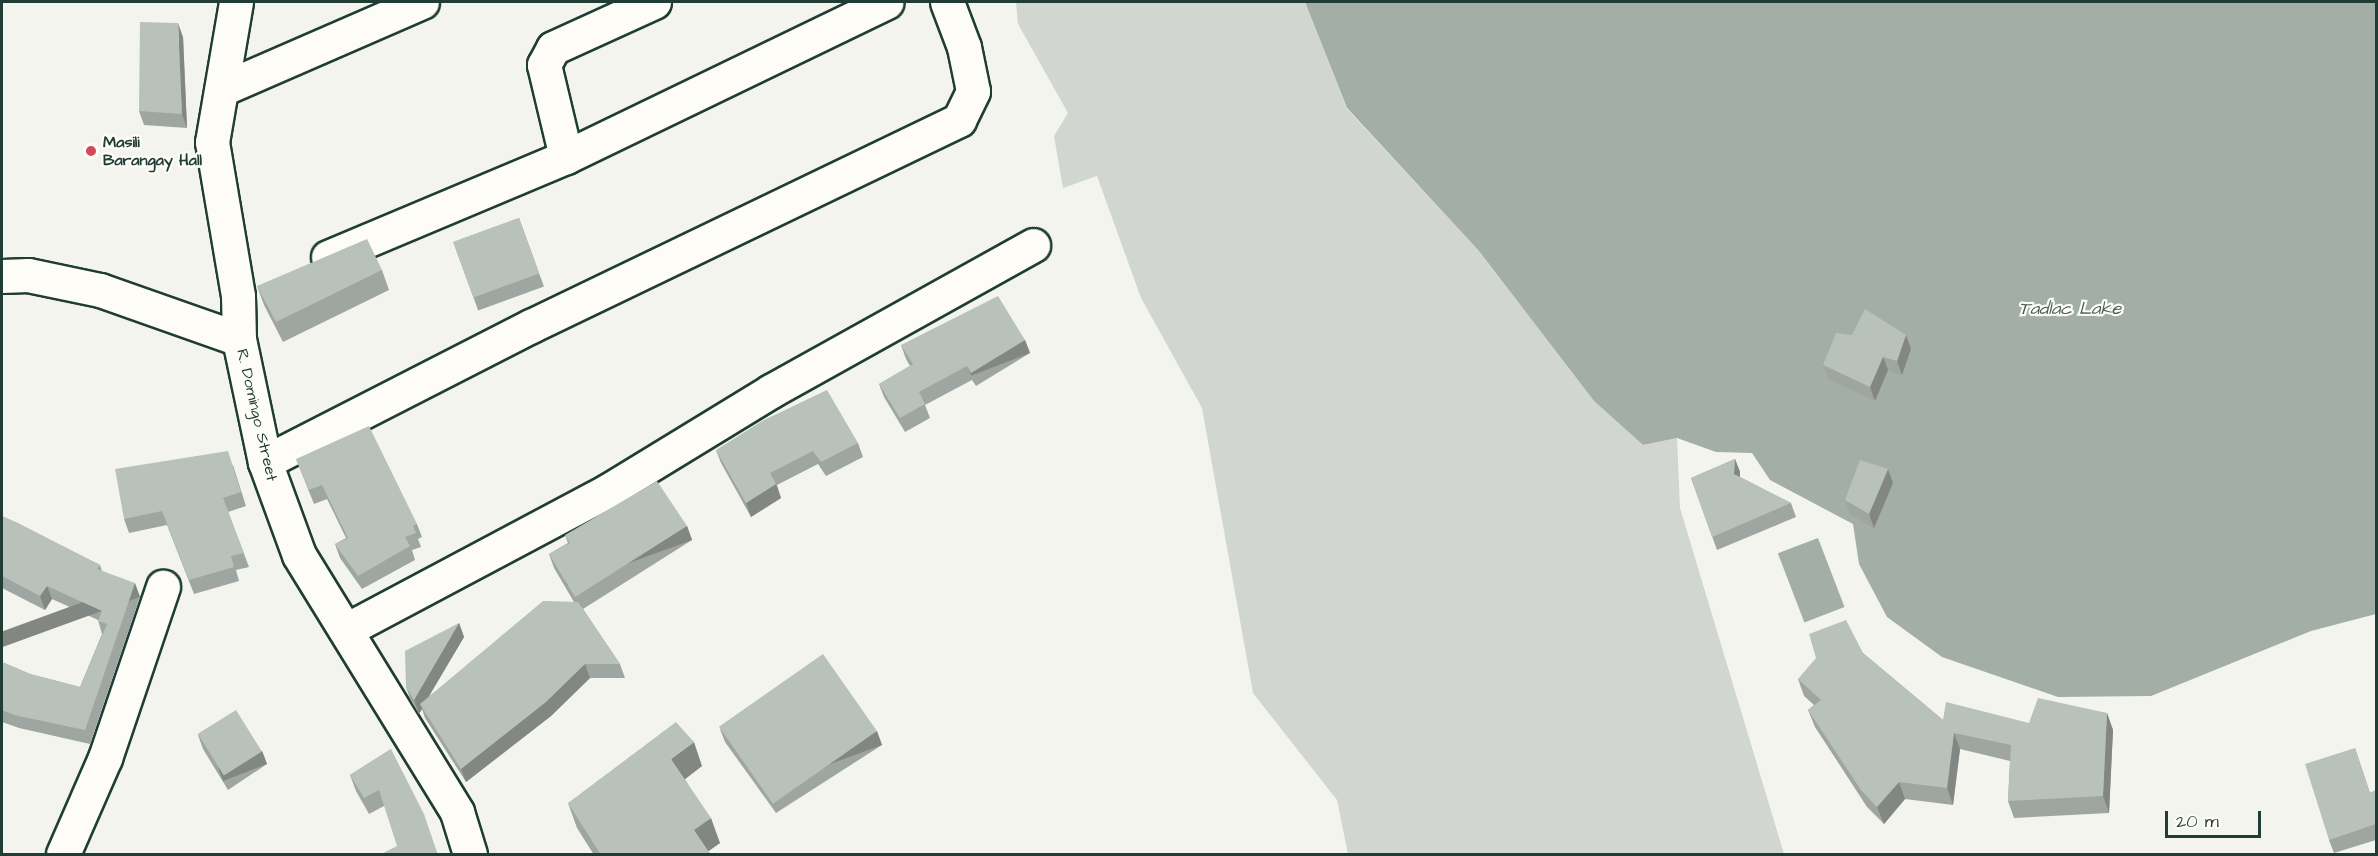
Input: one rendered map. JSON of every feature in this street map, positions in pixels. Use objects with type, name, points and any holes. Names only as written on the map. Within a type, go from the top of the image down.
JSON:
[{"type":"street","name":"R. Domingo Street","points":[[236,2],[212,142],[238,296],[239,339],[265,462],[299,555],[457,812],[470,855]]},
{"type":"street","points":[[222,89],[422,2]]},
{"type":"street","points":[[566,158],[544,65],[553,48],[654,2]]},
{"type":"street","points":[[304,268],[566,158],[886,2]]},
{"type":"street","points":[[265,462],[531,326],[959,120],[973,91],[964,47],[947,2]]},
{"type":"street","points":[[346,630],[609,490],[771,391],[1033,245]]},
{"type":"street","points":[[2,276],[28,275],[100,290],[239,339]]},
{"type":"street","points":[[238,296],[271,282]]},
{"type":"street","points":[[63,855],[105,758],[163,587]]},
{"type":"shaded area","points":[[1016,2],[1305,2],[1347,109],[1479,251],[1594,401],[1643,445],[1677,438],[1680,508],[1784,854],[1348,854],[1337,800],[1253,693],[1202,408],[1141,298],[1097,176],[1063,188],[1054,136],[1068,113],[1018,24]]},
{"type":"water","name":"Tadlac Lake","points":[[1305,2],[2376,2],[2376,614],[2311,631],[2151,696],[2058,697],[1942,657],[1887,617],[1859,564],[1853,524],[1770,480],[1752,453],[1716,452],[1677,438],[1643,445],[1594,401],[1479,251],[1347,108]]},
{"type":"water","points":[[1818,538],[1845,607],[1804,622],[1778,553]]},
{"type":"building","points":[[140,22],[178,23],[182,114],[139,111]]},
{"type":"building","points":[[519,218],[539,273],[473,297],[453,242]]},
{"type":"building","points":[[367,239],[382,270],[276,322],[257,286]]},
{"type":"building","points":[[998,296],[1025,340],[971,373],[967,366],[919,392],[925,404],[900,418],[879,384],[913,364],[901,345]]},
{"type":"building","points":[[1865,309],[1906,335],[1897,361],[1883,357],[1870,387],[1823,365],[1836,333],[1852,335]]},
{"type":"building","points":[[827,390],[858,443],[821,462],[813,451],[770,473],[776,484],[746,503],[716,450],[762,421]]},
{"type":"building","points":[[369,426],[417,524],[413,526],[416,533],[405,537],[410,546],[358,576],[335,544],[348,538],[322,485],[309,490],[296,459]]},
{"type":"building","points":[[228,451],[241,492],[223,498],[244,553],[231,556],[234,567],[189,580],[162,511],[124,519],[115,469]]},
{"type":"building","points":[[1735,459],[1734,474],[1791,503],[1712,537],[1691,478]]},
{"type":"building","points":[[1860,460],[1888,469],[1869,514],[1845,500]]},
{"type":"building","points":[[657,481],[687,526],[575,597],[549,554],[570,543],[565,535]]},
{"type":"building","points":[[2,516],[100,565],[97,569],[135,583],[85,730],[14,715],[2,710],[2,662],[30,674],[80,687],[107,624],[98,621],[102,611],[47,586],[40,596],[2,576]]},
{"type":"building","points":[[543,601],[578,602],[620,664],[585,664],[546,702],[461,769],[420,704]]},
{"type":"building","points":[[1846,620],[1863,653],[1943,720],[1946,702],[2029,723],[2038,698],[2107,713],[2103,796],[2008,801],[2011,745],[1954,733],[1947,788],[1899,782],[1877,807],[1861,790],[1808,710],[1821,700],[1798,679],[1816,658],[1809,634]]},
{"type":"building","points":[[459,623],[414,700],[406,687],[405,651]]},
{"type":"building","points":[[823,654],[877,731],[773,804],[719,727]]},
{"type":"building","points":[[236,710],[262,752],[224,775],[198,734]]},
{"type":"building","points":[[676,722],[694,742],[671,759],[711,818],[694,830],[711,855],[601,855],[568,803]]},
{"type":"building","points":[[2355,748],[2370,793],[2376,790],[2376,824],[2329,840],[2305,764]]},
{"type":"building","points":[[391,749],[424,814],[438,855],[379,855],[397,846],[379,790],[364,798],[350,775]]},
{"type":"place","name":"Masili Barangay Hall","points":[[91,151]]}]
